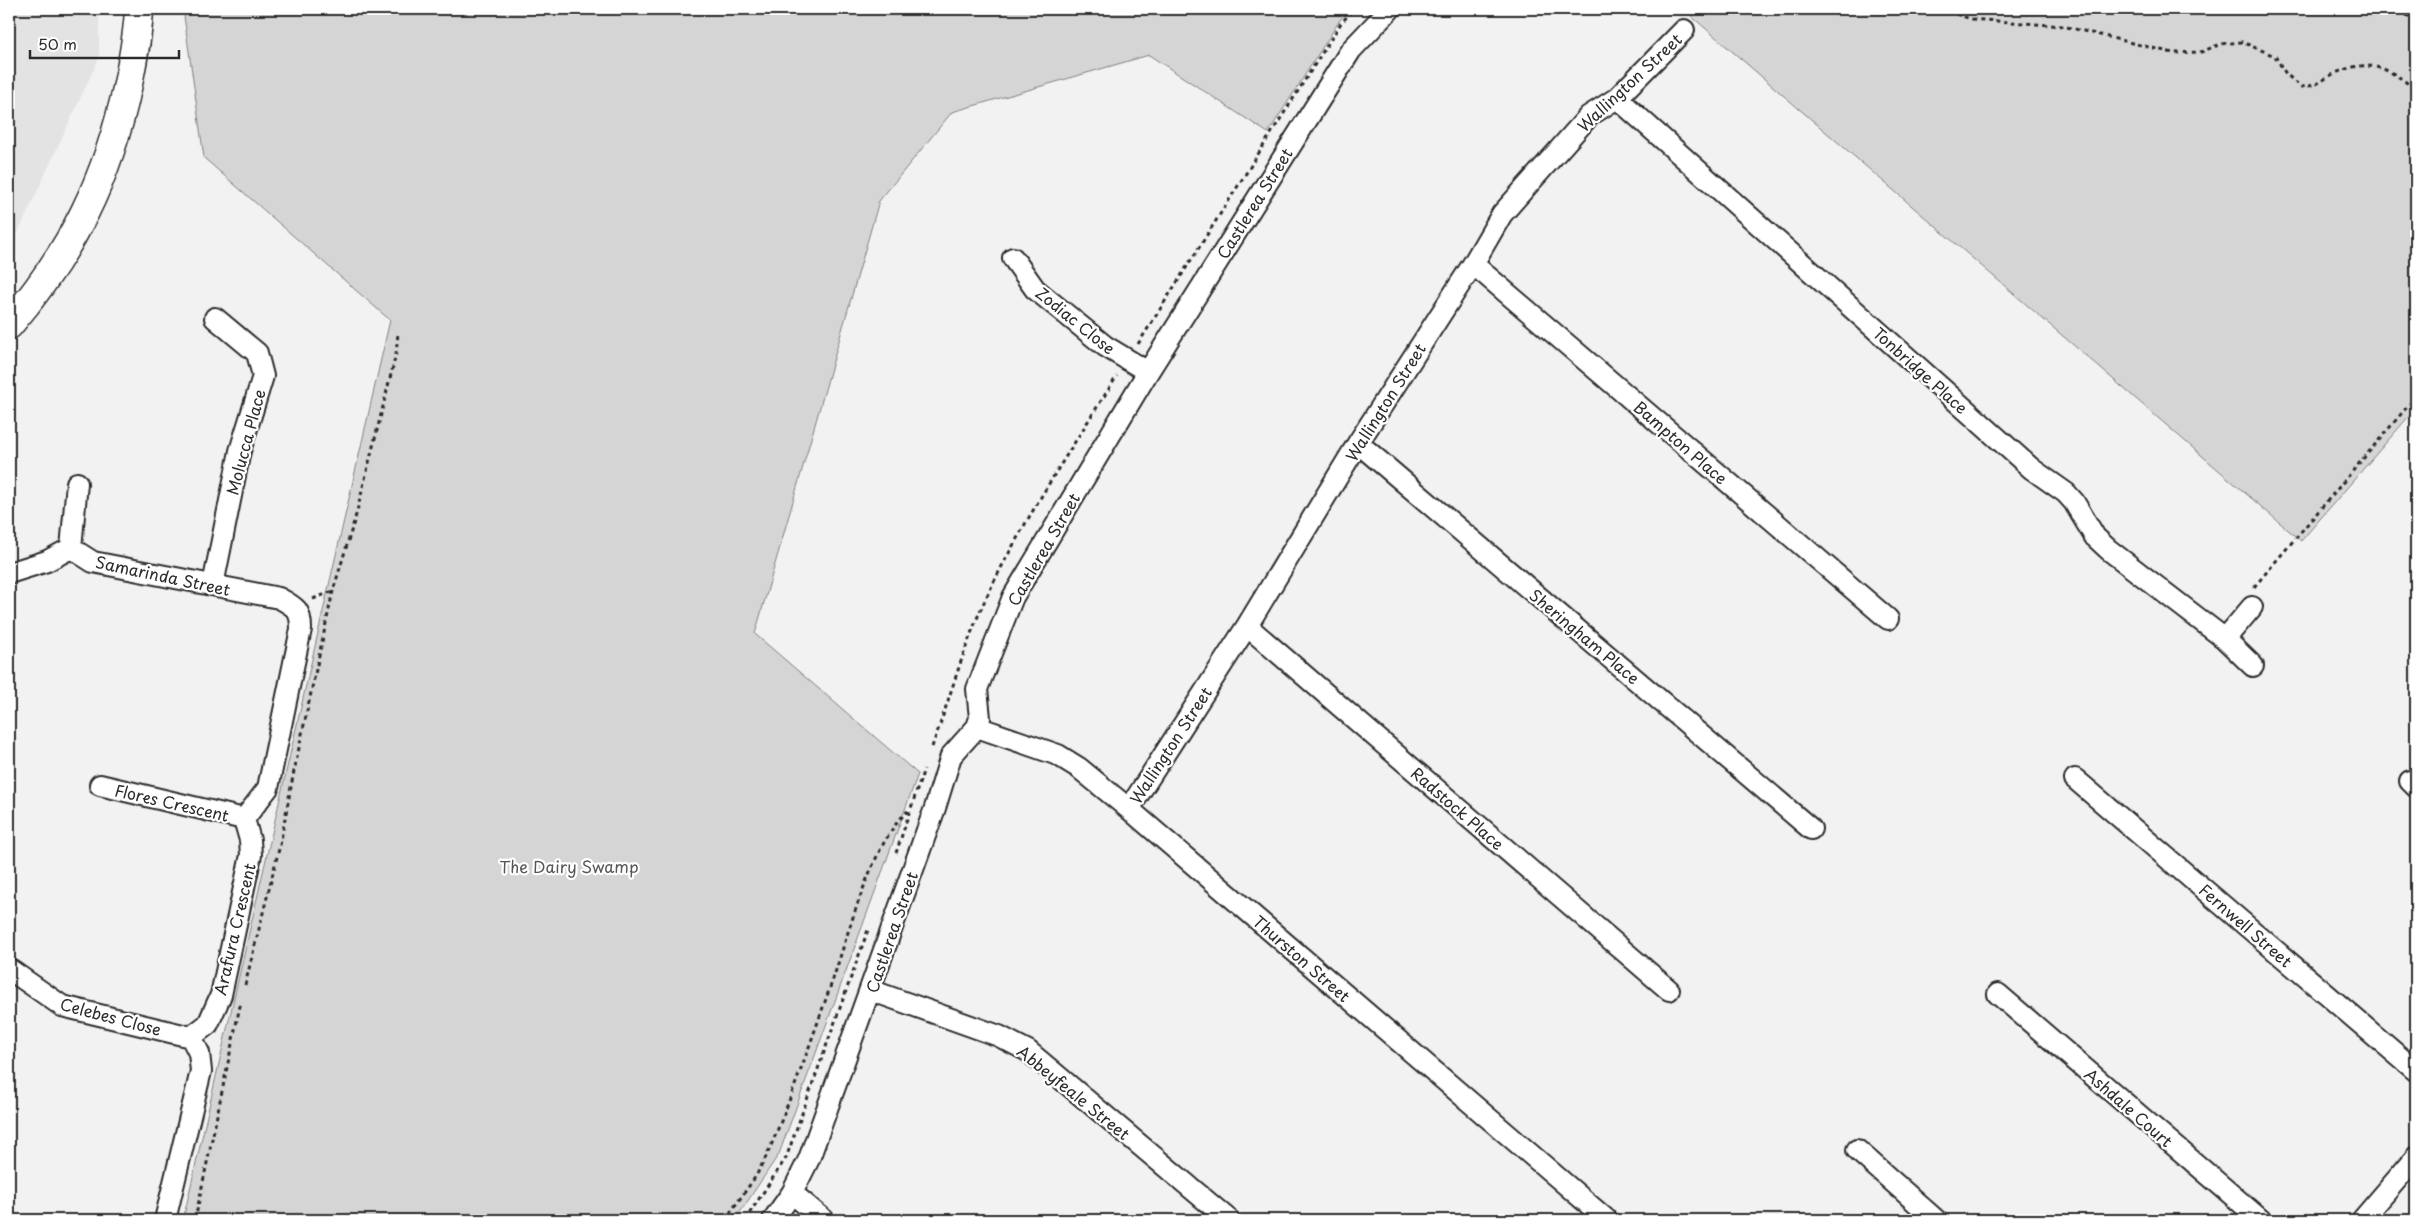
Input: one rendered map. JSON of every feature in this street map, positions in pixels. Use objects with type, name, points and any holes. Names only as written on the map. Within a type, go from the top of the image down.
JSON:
[{"type":"street","points":[[9,325],[33,296],[70,242],[99,184],[120,120],[138,34],[139,9]]},
{"type":"street","name":"Castlerea Street","points":[[773,1220],[792,1193],[809,1159],[935,808],[947,764],[955,750],[977,728],[980,718],[977,689],[1012,597],[1148,372],[1351,50],[1390,9]]},
{"type":"street","name":"Wallington Street","points":[[1129,809],[1247,626],[1358,443],[1473,264],[1502,214],[1589,116],[1617,98],[1684,30]]},
{"type":"street","name":"Tonbridge Place","points":[[1617,98],[2032,470],[2066,493],[2074,502],[2095,537],[2225,639],[2253,666]]},
{"type":"street","name":"Zodiac Close","points":[[1013,258],[1035,289],[1105,346],[1148,372]]},
{"type":"street","name":"Bampton Place","points":[[1473,264],[1888,619]]},
{"type":"street","name":"Molucca Place","points":[[213,585],[240,451],[263,376],[257,353],[215,318]]},
{"type":"street","name":"Sheringham Place","points":[[1358,443],[1811,829]]},
{"type":"street","points":[[9,573],[47,561],[71,548],[77,483]]},
{"type":"street","name":"Samarinda Street","points":[[71,548],[93,562],[279,598],[294,606],[301,615],[301,629],[268,788],[244,819]]},
{"type":"street","points":[[2225,639],[2252,607]]},
{"type":"street","name":"Radstock Place","points":[[1247,626],[1669,990]]},
{"type":"street","name":"Thurston Street","points":[[977,728],[1058,755],[1079,768],[1607,1220]]},
{"type":"street","name":"Fernwell Street","points":[[2075,779],[2416,1072]]},
{"type":"street","name":"Flores Crescent","points":[[100,786],[244,819]]},
{"type":"street","name":"Arafura Crescent","points":[[192,1037],[208,1024],[220,994],[251,855],[250,840],[244,819]]},
{"type":"street","name":"Celebes Close","points":[[9,969],[62,1006],[192,1037]]},
{"type":"street","name":"Abbeyfeale Street","points":[[870,990],[999,1036],[1028,1051],[1229,1220]]},
{"type":"street","name":"Ashdale Court","points":[[1998,994],[2261,1220]]},
{"type":"street","points":[[165,1220],[202,1071],[199,1053],[192,1037]]},
{"type":"street","points":[[1857,1150],[1936,1220]]},
{"type":"street","points":[[2362,1220],[2416,1157]]},
{"type":"street","points":[[792,1193],[824,1220]]},
{"type":"path","points":[[1941,9],[1971,20],[2063,26],[2173,53],[2201,52],[2221,44],[2242,42],[2276,56],[2286,74],[2301,87],[2317,86],[2334,73],[2361,64],[2397,73],[2416,90]]},
{"type":"path","points":[[2400,9],[2416,23]]},
{"type":"path","points":[[195,1220],[241,1002],[280,845],[294,771],[334,591],[356,516],[396,354],[398,333]]},
{"type":"path","points":[[2252,607],[2243,600],[2415,400]]},
{"type":"path","points":[[932,748],[944,714]]},
{"type":"path","points":[[895,855],[925,766]]},
{"type":"path","points":[[725,1220],[756,1176],[767,1155],[864,888],[885,838],[896,822],[910,810]]},
{"type":"path","points":[[745,1220],[786,1158],[869,928]]},
{"type":"shaded area","points":[[9,9],[99,9],[99,58],[9,252]]},
{"type":"green space","name":"The Dairy Swamp","points":[[183,9],[1349,9],[1340,20],[1268,133],[1149,55],[952,112],[879,201],[755,634],[918,774],[779,1154],[735,1220],[183,1220],[390,320],[204,158]]},
{"type":"green space","points":[[1683,9],[2412,9],[2416,13],[2416,408],[2301,541]]}]
